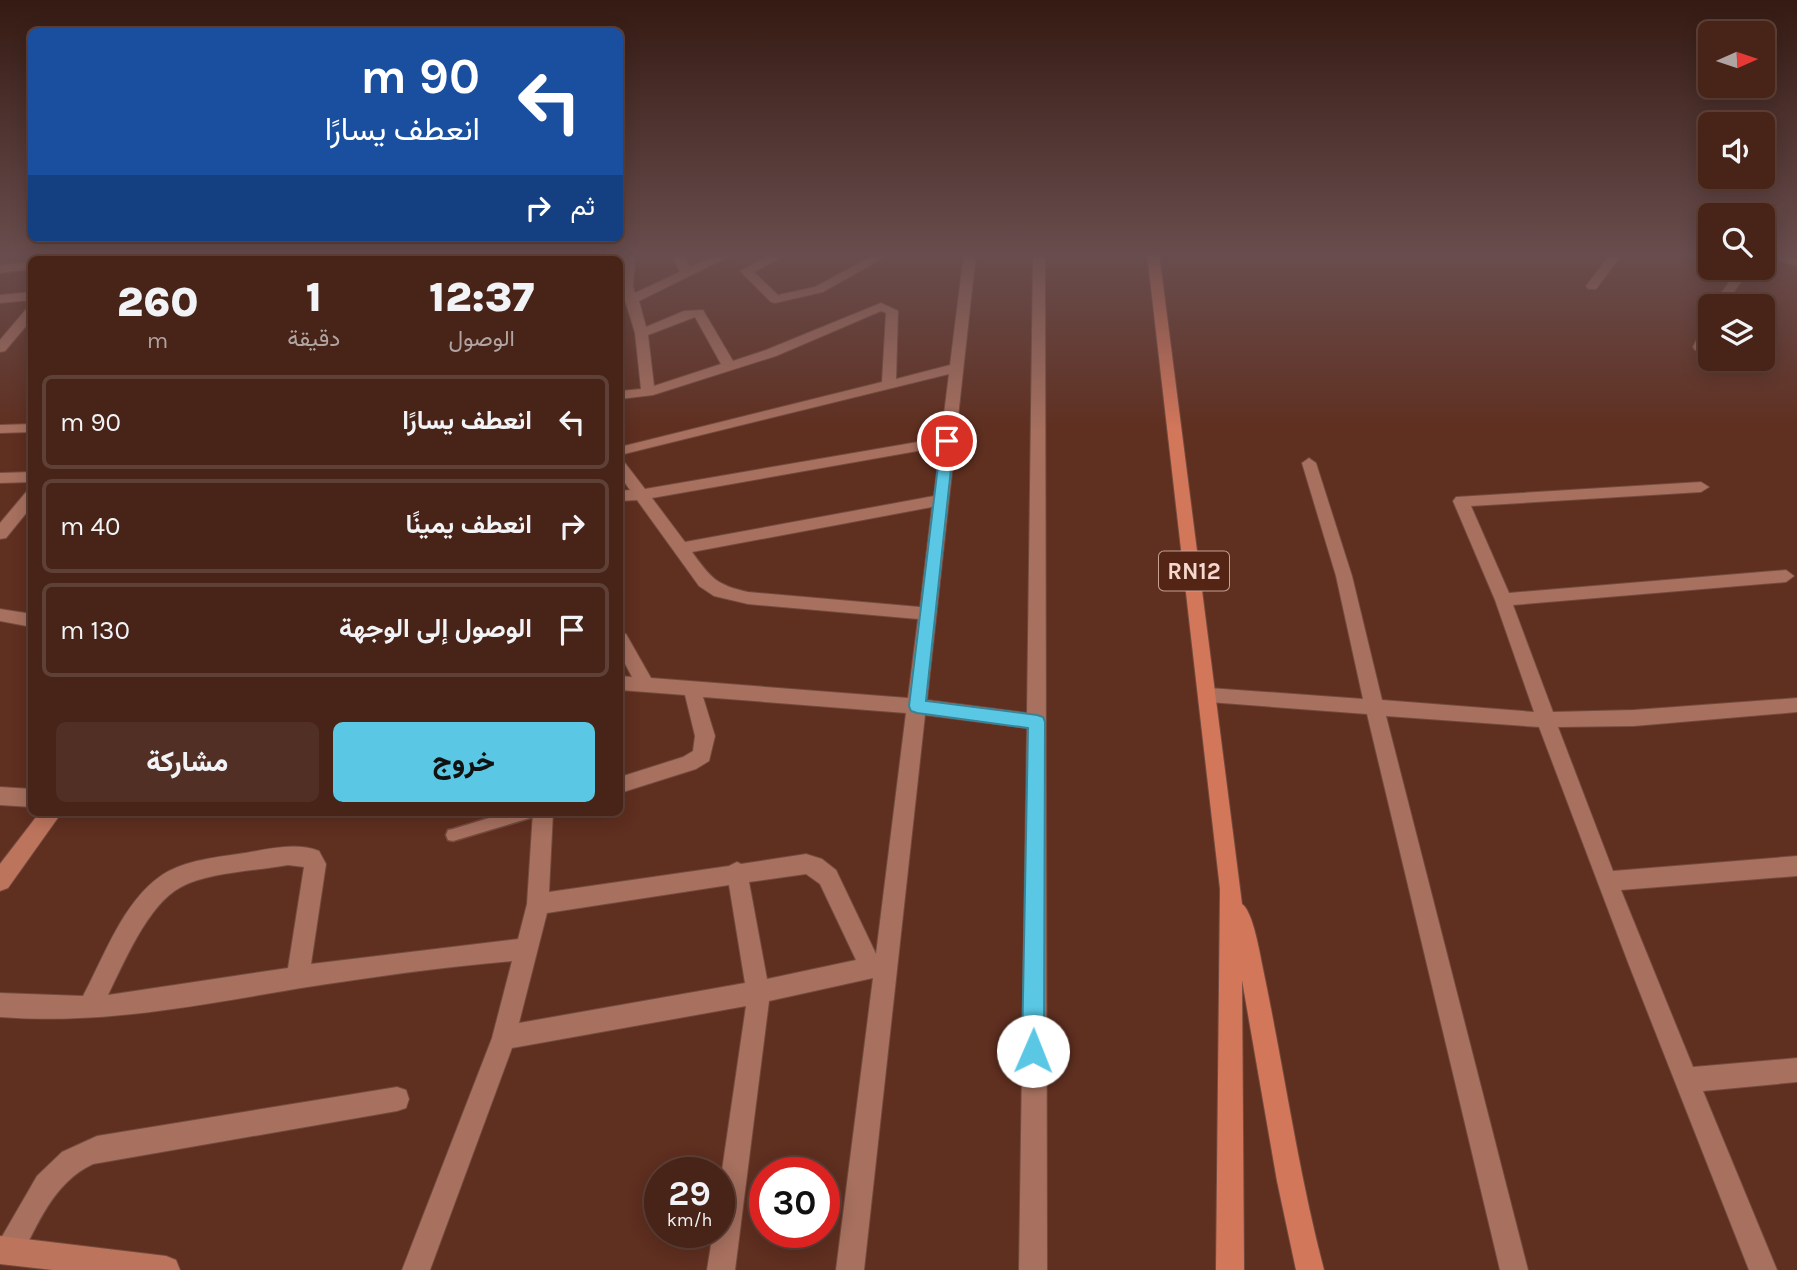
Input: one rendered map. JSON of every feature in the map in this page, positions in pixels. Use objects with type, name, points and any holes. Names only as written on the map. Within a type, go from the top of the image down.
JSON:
[{"type":"main road","name":"RN12","points":[[1161,312],[1231,890],[1230,1270]]},
{"type":"main road","points":[[0,881],[48,816]]},
{"type":"main road","name":"RN12","points":[[1231,890],[1261,1010],[1301,1238],[1310,1270]]},
{"type":"main road","points":[[4,1250],[166,1270]]},
{"type":"street","points":[[634,312],[641,333],[648,392]]},
{"type":"street","points":[[623,395],[648,392],[771,354],[869,312]]},
{"type":"street","points":[[889,384],[892,312]]},
{"type":"street","points":[[850,1270],[879,966],[917,706],[963,312]]},
{"type":"street","points":[[1033,1270],[1039,312]]},
{"type":"street","points":[[641,333],[688,314],[699,313],[729,366]]},
{"type":"street","points":[[0,348],[28,315]]},
{"type":"street","points":[[623,450],[956,368]]},
{"type":"street","points":[[0,429],[28,428]]},
{"type":"street","points":[[623,496],[947,441]]},
{"type":"street","points":[[1309,463],[1344,576],[1514,1270]]},
{"type":"street","points":[[623,470],[705,582],[728,595],[928,614]]},
{"type":"street","points":[[0,478],[28,477]]},
{"type":"street","points":[[1700,487],[1461,502],[1503,600],[1545,720],[1607,881],[1763,1270]]},
{"type":"street","points":[[1,532],[28,500]]},
{"type":"street","points":[[679,549],[941,500]]},
{"type":"street","points":[[1503,600],[1786,576]]},
{"type":"street","points":[[0,615],[28,620]]},
{"type":"street","points":[[623,644],[646,685]]},
{"type":"street","points":[[623,683],[917,706],[1037,722]]},
{"type":"street","points":[[623,784],[689,763],[702,755],[705,736],[692,689]]},
{"type":"street","points":[[1209,695],[1545,720],[1634,718],[1797,705]]},
{"type":"street","points":[[0,796],[28,799]]},
{"type":"street","points":[[416,1270],[505,1038],[538,904],[543,816]]},
{"type":"street","points":[[89,1009],[131,929],[159,890],[185,876],[303,855],[312,858],[315,864],[298,977]]},
{"type":"street","points":[[538,904],[737,872],[798,864],[814,866],[828,877],[879,966]]},
{"type":"street","points":[[1607,881],[1797,866]]},
{"type":"street","points":[[721,1270],[756,1027],[758,992],[737,872]]},
{"type":"street","points":[[0,1005],[89,1009],[204,994],[298,977],[527,949]]},
{"type":"street","points":[[505,1038],[758,992],[879,966]]},
{"type":"street","points":[[1687,1080],[1797,1070]]},
{"type":"street","points":[[4,1250],[61,1168],[77,1157],[97,1149],[397,1099]]},
{"type":"lane","points":[[453,835],[517,816]]},
{"type":"route","points":[[947,441],[917,706],[1037,722],[1033,1051]]}]
